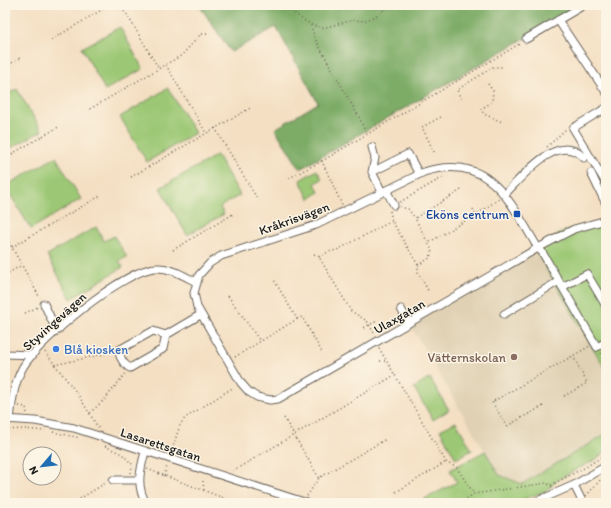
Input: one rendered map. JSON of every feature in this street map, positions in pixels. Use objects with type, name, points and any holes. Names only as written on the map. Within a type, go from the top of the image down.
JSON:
[{"type":"street","points":[[526,39],[584,5]]},
{"type":"street","points":[[558,20],[606,92]]},
{"type":"street","points":[[606,108],[573,128],[606,183]]},
{"type":"street","points":[[372,147],[375,158],[372,172],[394,205]]},
{"type":"street","points":[[505,194],[541,159],[563,148],[578,151],[584,158]]},
{"type":"street","points":[[372,172],[408,154],[419,174]]},
{"type":"street","name":"Kråkrisvägen","points":[[196,282],[204,268],[221,256],[316,225],[419,174],[433,169],[464,169],[483,176],[495,183],[505,194],[538,248]]},
{"type":"street","points":[[590,173],[606,204]]},
{"type":"street","name":"Ulaxgatan","points":[[241,383],[253,395],[270,400],[286,396],[538,248],[574,229],[606,220]]},
{"type":"street","points":[[538,248],[560,284],[594,346],[606,342]]},
{"type":"street","name":"Styvingevägen","points":[[8,419],[19,374],[41,347],[91,302],[146,269],[168,269],[196,282]]},
{"type":"street","points":[[504,314],[560,284],[588,274],[606,306]]},
{"type":"street","points":[[196,282],[194,300],[200,315],[241,383]]},
{"type":"street","points":[[44,304],[53,323],[60,329]]},
{"type":"street","points":[[401,309],[409,324]]},
{"type":"street","points":[[166,335],[153,331],[119,350],[118,353],[125,365],[129,367],[163,349],[166,335],[200,315]]},
{"type":"street","points":[[5,354],[33,355]]},
{"type":"street","name":"Lasarettsgatan","points":[[8,419],[26,420],[74,428],[104,437],[144,452],[305,503]]},
{"type":"street","points":[[144,452],[139,480],[140,490],[146,503]]},
{"type":"street","points":[[533,503],[574,485],[606,466]]},
{"type":"street","points":[[113,480],[139,480]]},
{"type":"street","points":[[574,485],[582,501]]},
{"type":"path","points":[[268,5],[291,11],[311,25],[322,28],[354,20],[365,21],[391,5]]},
{"type":"path","points":[[51,40],[108,6],[117,6],[126,13],[159,69]]},
{"type":"path","points":[[311,25],[316,39],[359,117],[366,133]]},
{"type":"path","points":[[90,109],[187,52],[201,34],[207,34]]},
{"type":"path","points":[[289,178],[322,161],[366,133],[526,39]]},
{"type":"path","points":[[5,67],[20,58]]},
{"type":"path","points":[[166,65],[206,133]]},
{"type":"path","points":[[461,99],[456,90],[493,67],[503,67]]},
{"type":"path","points":[[488,84],[493,91],[492,102],[481,109],[484,114],[502,122]]},
{"type":"path","points":[[131,178],[252,107]]},
{"type":"path","points":[[434,152],[422,127],[443,116]]},
{"type":"path","points":[[5,158],[60,126]]},
{"type":"path","points":[[215,128],[258,200]]},
{"type":"path","points":[[541,159],[542,152],[565,130],[573,128]]},
{"type":"path","points":[[322,161],[345,211]]},
{"type":"path","points":[[429,292],[418,273],[418,265],[392,221],[390,212],[394,205],[438,181],[444,176],[446,168]]},
{"type":"path","points":[[415,218],[461,190]]},
{"type":"path","points":[[428,243],[476,214],[505,194]]},
{"type":"path","points":[[12,247],[100,196]]},
{"type":"path","points":[[394,205],[408,209],[415,218],[432,250],[430,258],[418,265]]},
{"type":"path","points":[[473,209],[476,214]]},
{"type":"path","points":[[173,250],[234,214]]},
{"type":"path","points":[[319,257],[328,252],[337,250],[392,221]]},
{"type":"path","points":[[5,235],[44,304],[25,313]]},
{"type":"path","points":[[314,254],[319,257],[350,311],[367,321],[386,361],[446,462],[457,468],[474,494]]},
{"type":"path","points":[[5,275],[22,265]]},
{"type":"path","points":[[274,280],[297,319]]},
{"type":"path","points":[[228,296],[260,341]]},
{"type":"path","points":[[228,361],[302,317],[323,354]]},
{"type":"path","points":[[365,330],[363,328],[375,322],[376,323]]},
{"type":"path","points":[[543,406],[507,426],[492,402],[573,356],[594,346],[606,362]]},
{"type":"path","points":[[41,347],[77,393],[104,437]]},
{"type":"path","points":[[54,365],[119,350]]},
{"type":"path","points":[[564,396],[587,383],[573,356]]},
{"type":"path","points":[[380,361],[386,361]]},
{"type":"path","points":[[90,413],[106,399],[129,367]]},
{"type":"path","points":[[232,472],[394,374]]},
{"type":"path","points":[[164,476],[180,424],[185,418],[241,383]]},
{"type":"path","points":[[11,405],[26,407],[25,429]]},
{"type":"path","points":[[284,418],[319,478]]},
{"type":"path","points":[[5,430],[25,429],[49,431],[82,439]]},
{"type":"path","points":[[305,503],[319,478],[386,439]]},
{"type":"path","points":[[102,445],[122,454],[132,465],[237,503]]},
{"type":"path","points":[[551,485],[586,467],[606,454]]},
{"type":"path","points":[[396,492],[446,462]]},
{"type":"path","points":[[582,501],[590,494],[594,486],[606,474]]},
{"type":"path","points":[[73,503],[113,480]]},
{"type":"path","points":[[203,481],[204,491]]},
{"type":"path","points":[[460,503],[474,494],[547,483],[551,485],[556,494]]},
{"type":"shaded area","name":"Vätternskolan","points":[[535,249],[606,370],[606,434],[522,484],[499,475],[409,323]]},
{"type":"green space","points":[[199,5],[582,5],[300,169],[275,129],[318,103],[276,27],[231,52]]},
{"type":"green space","points":[[120,27],[143,69],[105,90],[82,48]]},
{"type":"green space","points":[[168,88],[195,133],[147,162],[120,117]]},
{"type":"green space","points":[[17,89],[42,131],[5,151],[5,95]]},
{"type":"green space","points":[[217,155],[240,195],[220,207],[224,214],[187,235],[160,188]]},
{"type":"green space","points":[[56,157],[81,199],[31,229],[5,186]]},
{"type":"green space","points":[[317,170],[322,179],[315,183],[319,192],[309,199],[300,180]]},
{"type":"green space","points":[[606,221],[606,370],[535,249],[565,231]]},
{"type":"green space","points":[[96,227],[104,241],[114,236],[127,257],[119,261],[123,267],[71,299],[47,255]]},
{"type":"green space","points":[[430,378],[449,410],[433,420],[414,388]]},
{"type":"green space","points":[[456,422],[472,450],[456,459],[440,430]]},
{"type":"green space","points":[[606,434],[606,451],[595,460],[559,479],[546,491],[513,503],[417,503],[457,482],[450,470],[485,451],[499,475],[522,484]]},
{"type":"place","name":"Eköns centrum","points":[[517,214]]},
{"type":"place","name":"Blå kiosken","points":[[56,349]]},
{"type":"place","name":"Vätternskolan","points":[[514,357]]}]
